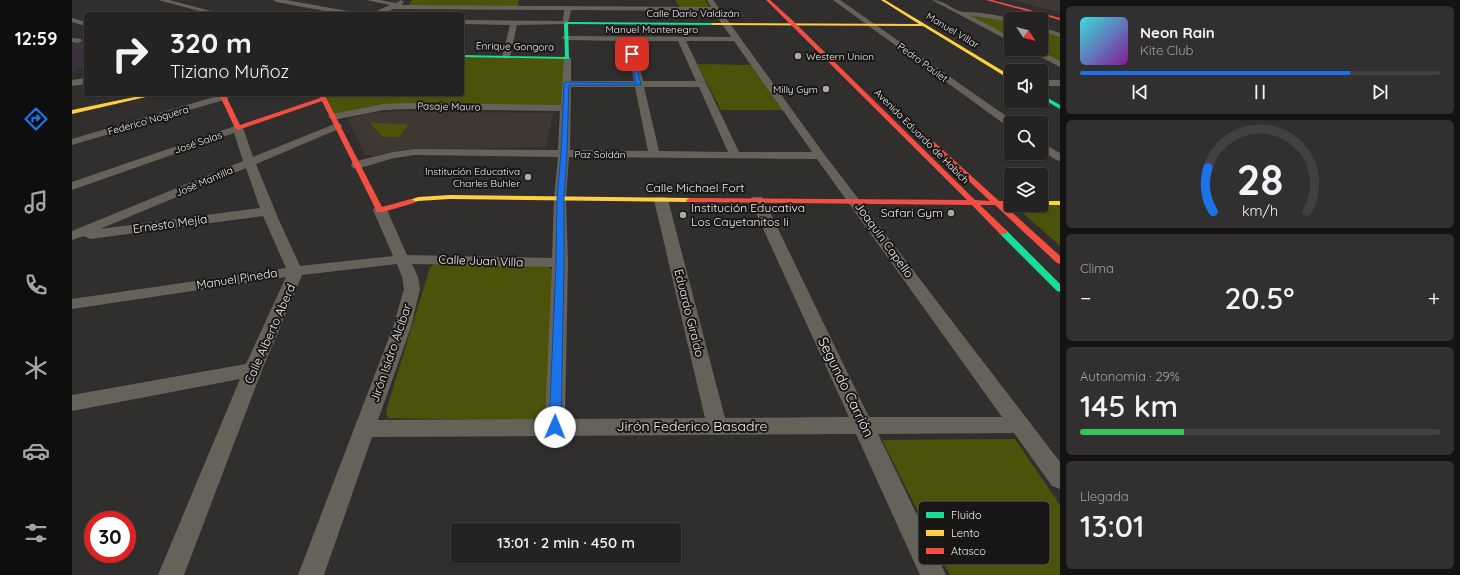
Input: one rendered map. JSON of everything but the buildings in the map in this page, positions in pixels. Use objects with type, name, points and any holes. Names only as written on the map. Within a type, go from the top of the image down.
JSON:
[{"type":"street","points":[[161,0],[211,12]]},
{"type":"street","points":[[276,0],[343,12]]},
{"type":"street","points":[[306,5],[324,0]]},
{"type":"street","points":[[369,0],[394,4],[567,9],[712,5]]},
{"type":"street","points":[[377,12],[394,4],[398,5],[403,0]]},
{"type":"street","points":[[521,8],[523,0]]},
{"type":"street","points":[[555,427],[560,263],[560,198],[566,108],[566,23],[569,0]]},
{"type":"street","name":"Avenida Eduardo de Habich","points":[[768,0],[794,24],[972,203],[1060,288]]},
{"type":"street","points":[[779,0],[838,54]]},
{"type":"street","name":"Pedro Paulet","points":[[836,0],[1004,119]]},
{"type":"street","name":"Manuel Villar","points":[[883,0],[1004,74]]},
{"type":"street","points":[[935,0],[1004,36]]},
{"type":"street","points":[[988,0],[1060,19]]},
{"type":"street","points":[[1001,0],[1060,16]]},
{"type":"street","name":"Joaquín Capello","points":[[712,5],[738,39],[820,156],[1060,479]]},
{"type":"street","points":[[957,12],[981,14],[1004,19]]},
{"type":"street","points":[[72,20],[84,23]]},
{"type":"street","points":[[506,57],[514,23]]},
{"type":"street","name":"Calle Darío Valdizán","points":[[464,24],[566,23],[923,25]]},
{"type":"street","points":[[1048,31],[1060,35]]},
{"type":"street","name":"Manuel Montenegro","points":[[566,38],[738,39]]},
{"type":"street","points":[[629,38],[654,154]]},
{"type":"street","points":[[681,39],[735,155]]},
{"type":"street","name":"Enrique Gongora","points":[[464,56],[567,58]]},
{"type":"street","points":[[1044,56],[1060,64]]},
{"type":"street","points":[[72,83],[84,81]]},
{"type":"street","points":[[1048,83],[1060,83]]},
{"type":"street","points":[[566,84],[702,84]]},
{"type":"street","points":[[72,112],[147,96]]},
{"type":"street","name":"Calle Alberto Aberd","points":[[171,575],[253,370],[294,279],[295,270],[267,211],[248,162],[238,128],[223,96]]},
{"type":"street","name":"Federico Noguera","points":[[72,142],[223,96]]},
{"type":"street","name":"José Salas","points":[[72,186],[238,128],[322,96]]},
{"type":"street","name":"Jirón Isidro Alcíbar","points":[[311,575],[402,327],[412,289],[410,277],[403,259],[380,210],[322,96]]},
{"type":"street","points":[[1048,100],[1060,107]]},
{"type":"street","name":"Pasaje Mauro","points":[[335,122],[378,108],[409,106],[566,108]]},
{"type":"street","name":"José Mantilla","points":[[72,237],[248,162],[335,122]]},
{"type":"street","name":"Avenida Eduardo de Habich","points":[[928,138],[1060,261]]},
{"type":"street","points":[[1048,150],[1060,158]]},
{"type":"street","name":"Paz Soldán","points":[[357,165],[393,155],[415,152],[820,156]]},
{"type":"street","name":"Calle Michael Fort","points":[[380,210],[418,199],[431,197],[661,200],[854,200],[1004,203]]},
{"type":"street","name":"Eduardo Giraldo","points":[[661,200],[717,426]]},
{"type":"street","name":"Segundo Carrión","points":[[757,200],[918,542]]},
{"type":"street","points":[[1048,203],[1060,204]]},
{"type":"street","name":"Ernesto Mejía","points":[[72,237],[267,211]]},
{"type":"street","name":"Calle Juan Villa","points":[[403,259],[560,263]]},
{"type":"street","name":"Manuel Pineda","points":[[72,304],[295,270],[403,259]]},
{"type":"street","points":[[72,403],[253,370]]},
{"type":"street","name":"Jirón Federico Basadre","points":[[365,429],[1020,425]]},
{"type":"street","name":"Segundo Carrión","points":[[928,565],[933,575]]},
{"type":"shaded area","points":[[1012,0],[1060,0],[1060,13]]},
{"type":"shaded area","points":[[84,41],[84,68],[77,69],[72,74],[72,44]]},
{"type":"shaded area","points":[[399,111],[553,113],[546,147],[403,150],[376,156],[365,155],[348,119],[371,113]]},
{"type":"green space","points":[[412,0],[519,0],[517,8],[407,7]]},
{"type":"green space","points":[[675,0],[705,0],[711,9],[680,8]]},
{"type":"green space","points":[[965,14],[991,16],[1004,20],[1004,35]]},
{"type":"green space","points":[[1048,33],[1060,36],[1060,64],[1045,56],[1048,56]]},
{"type":"green space","points":[[464,56],[567,58],[565,108],[409,106],[333,117],[322,96],[464,96]]},
{"type":"green space","points":[[697,64],[751,65],[783,110],[721,110]]},
{"type":"green space","points":[[370,123],[409,124],[399,137],[383,137]]},
{"type":"green space","points":[[1048,205],[1060,205],[1060,246],[1022,212],[1048,212]]},
{"type":"green space","points":[[436,264],[547,266],[554,271],[545,417],[540,421],[388,418],[386,411],[430,267]]},
{"type":"green space","points":[[1015,439],[1060,505],[1060,575],[950,575],[945,565],[1050,565],[1050,501],[918,501],[918,511],[882,440]]},
{"type":"traffic: fast","points":[[464,56],[567,58],[566,23],[713,24]]},
{"type":"traffic: fast","points":[[1048,100],[1060,107]]},
{"type":"traffic: fast","points":[[1003,232],[1060,289]]},
{"type":"traffic: slow","points":[[883,0],[1004,74]]},
{"type":"traffic: slow","points":[[713,24],[923,25]]},
{"type":"traffic: slow","points":[[72,112],[147,96]]},
{"type":"traffic: slow","points":[[411,201],[418,199],[450,197],[690,200]]},
{"type":"traffic: slow","points":[[1048,203],[1060,203]]},
{"type":"traffic: jam","points":[[768,0],[790,20],[1003,232]]},
{"type":"traffic: jam","points":[[988,0],[1060,19]]},
{"type":"traffic: jam","points":[[223,96],[238,128],[323,99]]},
{"type":"traffic: jam","points":[[322,96],[380,210],[411,201]]},
{"type":"traffic: jam","points":[[932,143],[1060,261]]},
{"type":"traffic: jam","points":[[690,200],[1004,203]]},
{"type":"place","name":"Western Union","points":[[798,56]]},
{"type":"place","name":"Milly Gym","points":[[826,89]]},
{"type":"place","name":"Institución Educativa Charles Buhler","points":[[528,177]]},
{"type":"place","name":"Safari Gym","points":[[951,213]]},
{"type":"place","name":"Institución Educativa Los Cayetanitos Ii","points":[[683,215]]},
{"type":"route","points":[[555,427],[560,263],[560,198],[564,153],[566,84],[639,84],[632,54]]}]
